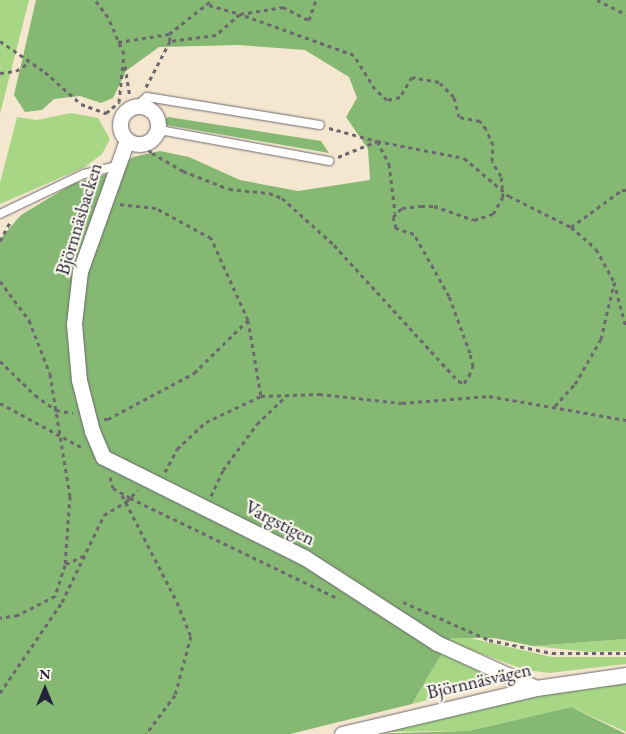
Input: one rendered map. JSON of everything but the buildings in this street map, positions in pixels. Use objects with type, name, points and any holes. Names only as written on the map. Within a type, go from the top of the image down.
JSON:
[{"type":"street","points":[[135,106],[147,107],[157,117],[156,134],[143,144],[127,140],[120,124],[125,112],[135,106]]},
{"type":"street","name":"Björnnäsbacken","points":[[103,457],[88,416],[79,380],[74,324],[80,271],[116,166],[127,140]]},
{"type":"street","name":"Vargstigen","points":[[103,457],[304,557],[377,601],[437,643],[536,688]]},
{"type":"street","name":"Björnnäsvägen","points":[[342,734],[536,688],[626,675]]},
{"type":"lane","points":[[135,106],[147,97],[320,125]]},
{"type":"lane","points":[[156,134],[164,132],[329,161]]},
{"type":"lane","points":[[0,214],[16,209],[84,174],[116,166]]},
{"type":"path","points":[[95,0],[108,17],[124,54],[135,106]]},
{"type":"path","points":[[118,42],[169,34],[209,5],[212,0]]},
{"type":"path","points":[[170,41],[216,35],[240,14],[282,8],[309,20],[316,0]]},
{"type":"path","points":[[597,0],[625,14]]},
{"type":"path","points":[[209,5],[354,54],[375,89],[386,100],[400,97],[412,77],[439,82],[454,97],[459,117],[480,121],[486,129],[502,191],[502,204],[493,214],[474,220],[429,206],[402,208],[395,213]]},
{"type":"path","points":[[135,106],[159,57],[170,41],[169,34]]},
{"type":"path","points":[[0,41],[29,63],[45,72],[81,104],[106,113],[120,102],[124,54]]},
{"type":"path","points":[[0,73],[16,71],[29,63]]},
{"type":"path","points":[[320,125],[377,141],[464,158],[502,191],[571,227],[596,249],[614,282],[626,328]]},
{"type":"path","points":[[329,161],[377,141]]},
{"type":"path","points":[[143,144],[152,153],[183,171],[229,189],[269,193],[282,198],[334,245],[458,381],[464,383],[473,366],[449,296],[414,234],[396,228],[393,217],[395,213],[389,164],[377,141]]},
{"type":"path","points":[[571,227],[622,190],[626,190]]},
{"type":"path","points":[[115,201],[119,204],[156,208],[212,238],[248,320],[261,396]]},
{"type":"path","points":[[0,241],[16,209]]},
{"type":"path","points":[[0,281],[29,320],[50,374],[70,496],[65,565],[55,596],[18,615],[0,618]]},
{"type":"path","points":[[554,406],[575,384],[601,339],[614,282]]},
{"type":"path","points":[[0,361],[35,395],[56,410],[108,419],[194,373],[248,320]]},
{"type":"path","points":[[158,485],[177,450],[206,422],[261,396],[319,394],[402,403],[488,396],[626,420]]},
{"type":"path","points":[[206,508],[223,470],[257,424],[286,395]]},
{"type":"path","points":[[0,403],[61,438],[103,457],[113,488],[130,498],[336,599],[344,599]]},
{"type":"path","points":[[0,693],[62,602],[104,515],[126,502],[138,491],[141,477]]},
{"type":"path","points":[[122,493],[177,602],[191,636],[175,696],[146,734]]},
{"type":"path","points":[[65,565],[85,555]]},
{"type":"path","points":[[377,601],[408,602],[489,640],[552,653],[626,653]]},
{"type":"green space","points":[[0,0],[29,0],[0,114]]},
{"type":"green space","points":[[36,0],[626,0],[626,639],[533,646],[494,638],[451,638],[412,704],[290,734],[0,734],[0,239],[21,215],[74,183],[108,174],[133,157],[160,151],[189,157],[240,180],[298,191],[370,180],[368,149],[346,117],[357,98],[349,77],[305,50],[238,45],[159,47],[126,71],[113,98],[101,103],[80,96],[54,99],[42,110],[25,112],[14,95]]},
{"type":"green space","points":[[71,113],[98,118],[110,139],[102,154],[85,167],[0,204],[0,183],[17,117],[37,120]]},
{"type":"green space","points":[[168,117],[321,141],[329,153],[166,125],[164,120]]},
{"type":"green space","points":[[451,638],[470,638],[552,657],[626,657],[626,664],[549,673],[526,670],[465,648],[450,641]]},
{"type":"green space","points":[[626,639],[626,651],[590,652],[533,646]]},
{"type":"green space","points":[[444,650],[498,677],[497,682],[412,704]]},
{"type":"green space","points":[[626,681],[626,732],[571,707],[468,731],[371,732],[555,690]]},
{"type":"green space","points":[[571,707],[626,734],[363,734],[468,731]]}]
